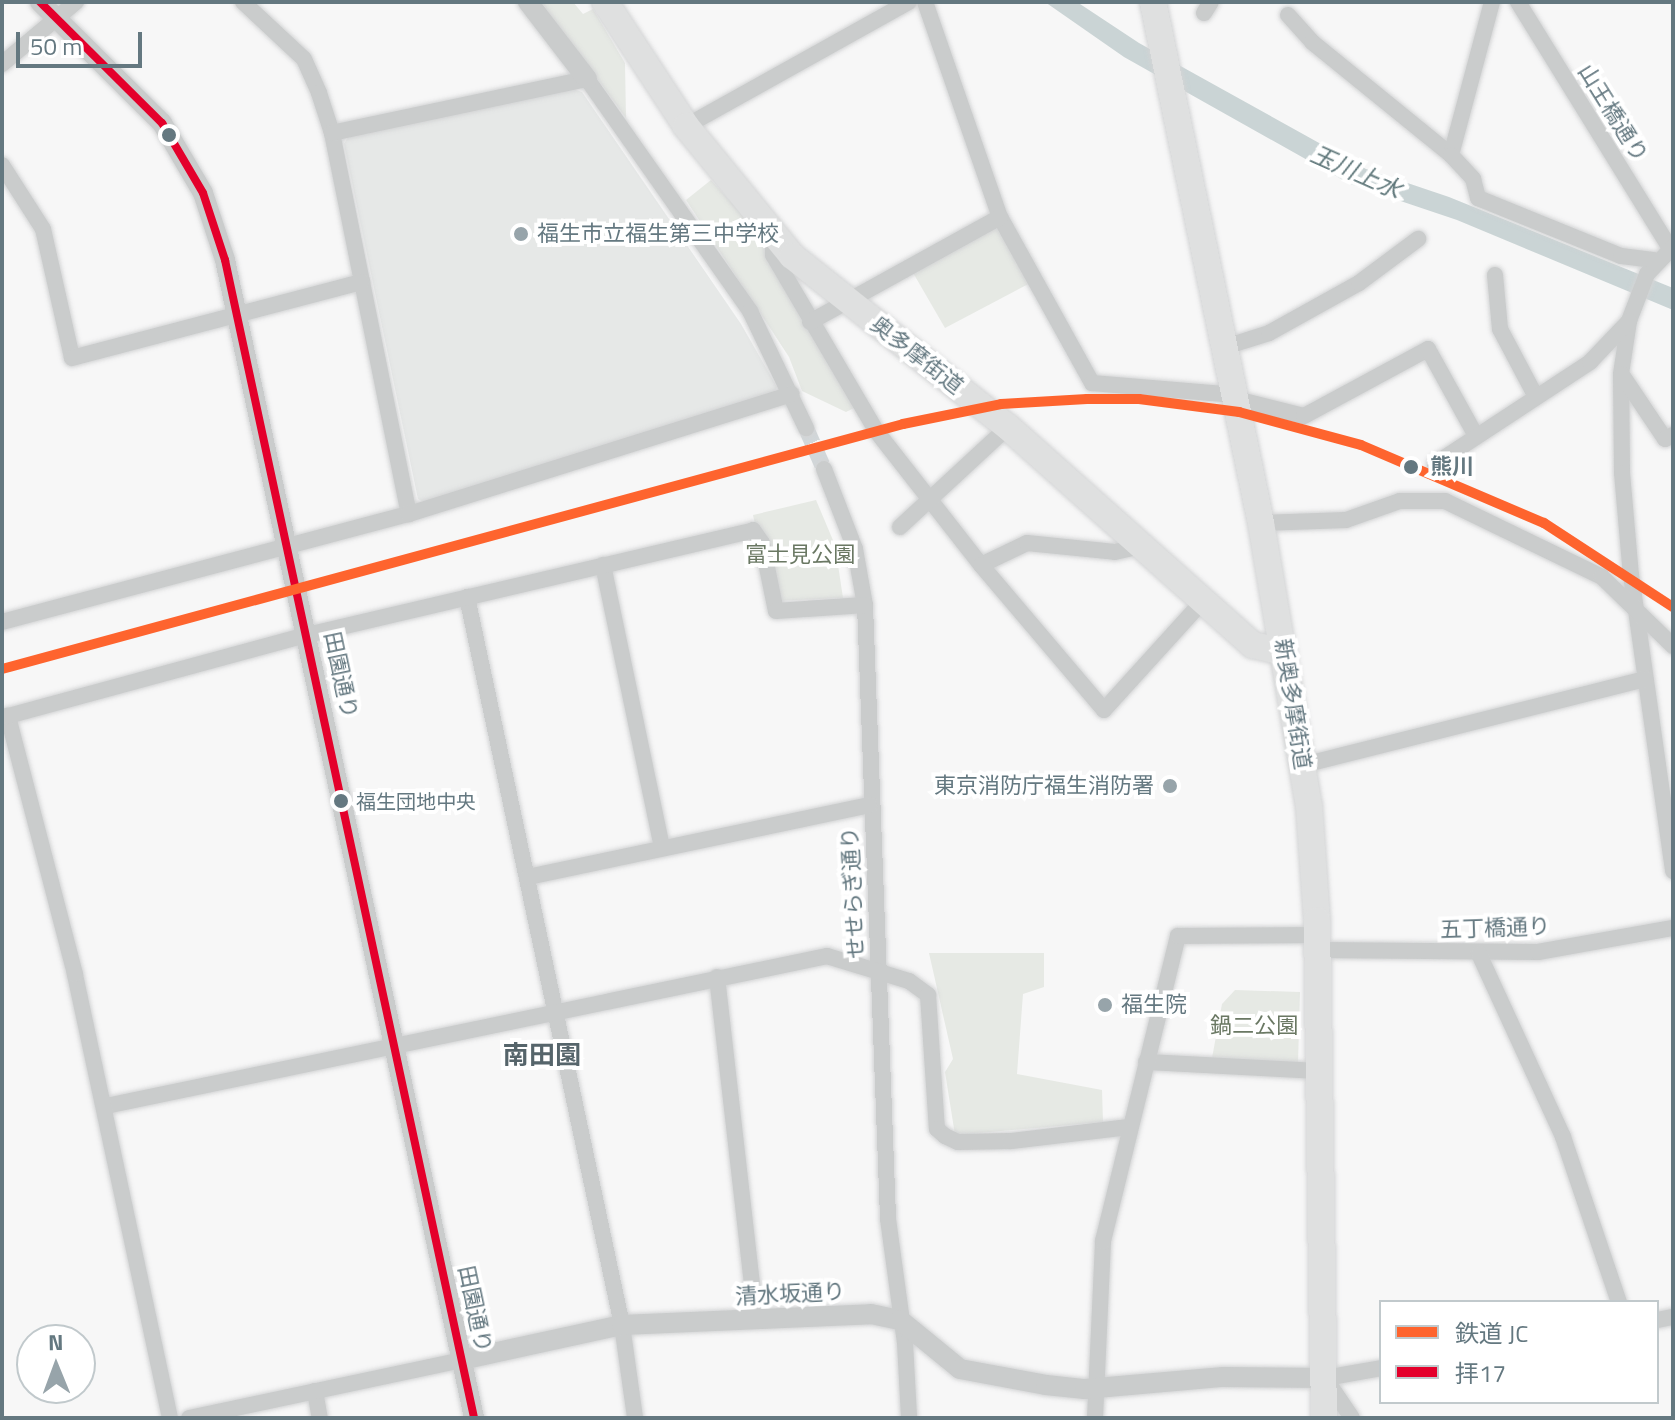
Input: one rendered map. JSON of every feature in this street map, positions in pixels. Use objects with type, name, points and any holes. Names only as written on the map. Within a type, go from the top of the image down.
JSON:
[{"type":"main road","name":"新奥多摩街道","points":[[1153,2],[1174,91],[1261,523],[1313,840],[1320,1071],[1324,1418]]},
{"type":"main road","name":"奥多摩街道","points":[[613,5],[686,126],[792,256],[1008,427],[1253,645],[1283,652]]},
{"type":"main road","points":[[1253,645],[1290,699]]},
{"type":"street","name":"田園通り","points":[[40,2],[128,85],[186,160],[221,247],[289,546],[474,1418]]},
{"type":"street","points":[[2,64],[61,20],[76,2]]},
{"type":"street","points":[[528,2],[587,79],[750,311],[806,428]]},
{"type":"street","points":[[686,126],[909,2]]},
{"type":"street","points":[[925,2],[1000,217],[1092,383],[1235,397],[1304,416],[1428,349],[1476,436]]},
{"type":"street","points":[[1451,155],[1492,2]]},
{"type":"street","name":"山王橋通り","points":[[1518,2],[1672,248]]},
{"type":"street","points":[[249,4],[304,59],[332,133],[409,514]]},
{"type":"street","points":[[1288,15],[1312,42],[1451,155],[1473,179],[1478,198],[1651,267]]},
{"type":"street","points":[[332,133],[587,79]]},
{"type":"street","points":[[2,165],[43,229],[72,358],[362,282]]},
{"type":"street","points":[[810,322],[1000,217]]},
{"type":"street","points":[[773,233],[773,255],[877,432],[981,565],[1104,710],[1202,602]]},
{"type":"street","points":[[1225,347],[1269,333],[1359,283],[1418,239]]},
{"type":"street","points":[[1672,248],[1651,267],[1632,313],[1621,374],[1622,473],[1645,679],[1673,871]]},
{"type":"street","points":[[1495,275],[1500,329],[1535,395]]},
{"type":"street","points":[[1435,464],[1535,395],[1590,362],[1632,313]]},
{"type":"street","points":[[1621,374],[1665,439],[1673,435]]},
{"type":"street","points":[[2,622],[409,514],[792,394]]},
{"type":"street","points":[[900,527],[1008,427]]},
{"type":"street","name":"せせらぎ通り","points":[[824,469],[855,549],[865,605],[870,805],[888,1219],[909,1418]]},
{"type":"street","points":[[1261,523],[1346,520],[1400,501],[1445,501],[1602,577],[1673,646]]},
{"type":"street","points":[[170,1418],[106,1106],[8,716],[307,635],[753,530],[762,543],[776,611],[865,605]]},
{"type":"street","points":[[981,565],[1027,543],[1115,552],[1141,546]]},
{"type":"street","points":[[603,565],[662,847]]},
{"type":"street","points":[[467,597],[622,1325],[635,1418]]},
{"type":"street","points":[[1303,765],[1645,679]]},
{"type":"street","points":[[528,877],[870,805]]},
{"type":"street","name":"五丁橋通り","points":[[1146,1062],[1178,936],[1479,954],[1538,952],[1673,928]]},
{"type":"street","points":[[1479,954],[1563,1137],[1618,1300]]},
{"type":"street","points":[[106,1106],[812,957],[843,958],[909,981],[930,1001],[937,1129],[945,1136],[958,1142],[1011,1141],[1129,1127]]},
{"type":"street","points":[[717,977],[756,1320]]},
{"type":"street","points":[[1095,1418],[1103,1241],[1146,1062],[1320,1071]]},
{"type":"street","name":"清水坂通り","points":[[189,1418],[622,1325],[871,1314],[900,1320]]},
{"type":"street","points":[[900,1320],[951,1365],[970,1373],[1097,1389],[1223,1377],[1325,1378],[1379,1368]]},
{"type":"street","points":[[1325,1378],[1352,1418]]},
{"type":"street","points":[[315,1391],[320,1418]]},
{"type":"shaded area","name":"福生市立福生第三中学校","points":[[573,89],[582,92],[741,324],[777,387],[774,393],[426,503],[418,499],[344,144],[348,137]]},
{"type":"green space","points":[[541,2],[573,2],[583,14],[593,9],[625,63],[626,118]]},
{"type":"green space","points":[[711,180],[750,223],[856,407],[846,412],[802,391],[789,357],[686,200]]},
{"type":"green space","points":[[996,228],[1034,281],[945,328],[912,271]]},
{"type":"green space","name":"富士見公園","points":[[816,500],[835,545],[843,598],[773,601],[753,515]]},
{"type":"green space","points":[[929,953],[1044,953],[1044,987],[1023,994],[1017,1074],[1102,1090],[1103,1122],[955,1135],[945,1072],[953,1059]]},
{"type":"green space","name":"鍋二公園","points":[[1235,990],[1300,992],[1298,1064],[1212,1058],[1222,1004]]},
{"type":"water","name":"玉川上水","points":[[1045,2],[1077,2],[1139,43],[1366,169],[1449,197],[1673,288],[1673,310],[1457,220],[1350,184],[1124,57]]},
{"type":"tunnel","points":[[806,428],[824,469]]},
{"type":"rail line","name":"JC","points":[[2,669],[903,424],[1001,404],[1087,399],[1139,399],[1239,412],[1361,445],[1544,523],[1673,607]]},
{"type":"transit line","name":"拝17","points":[[40,2],[162,123],[203,193],[225,260],[474,1418]]},
{"type":"place","name":"福生市立福生第三中学校","points":[[521,234]]},
{"type":"place","name":"熊川","points":[[1411,467]]},
{"type":"place","name":"東京消防庁福生消防署","points":[[1170,786]]},
{"type":"place","name":"福生団地中央","points":[[341,801]]},
{"type":"place","name":"福生院","points":[[1105,1005]]},
{"type":"district","name":"南田園","points":[[542,1055]]}]
